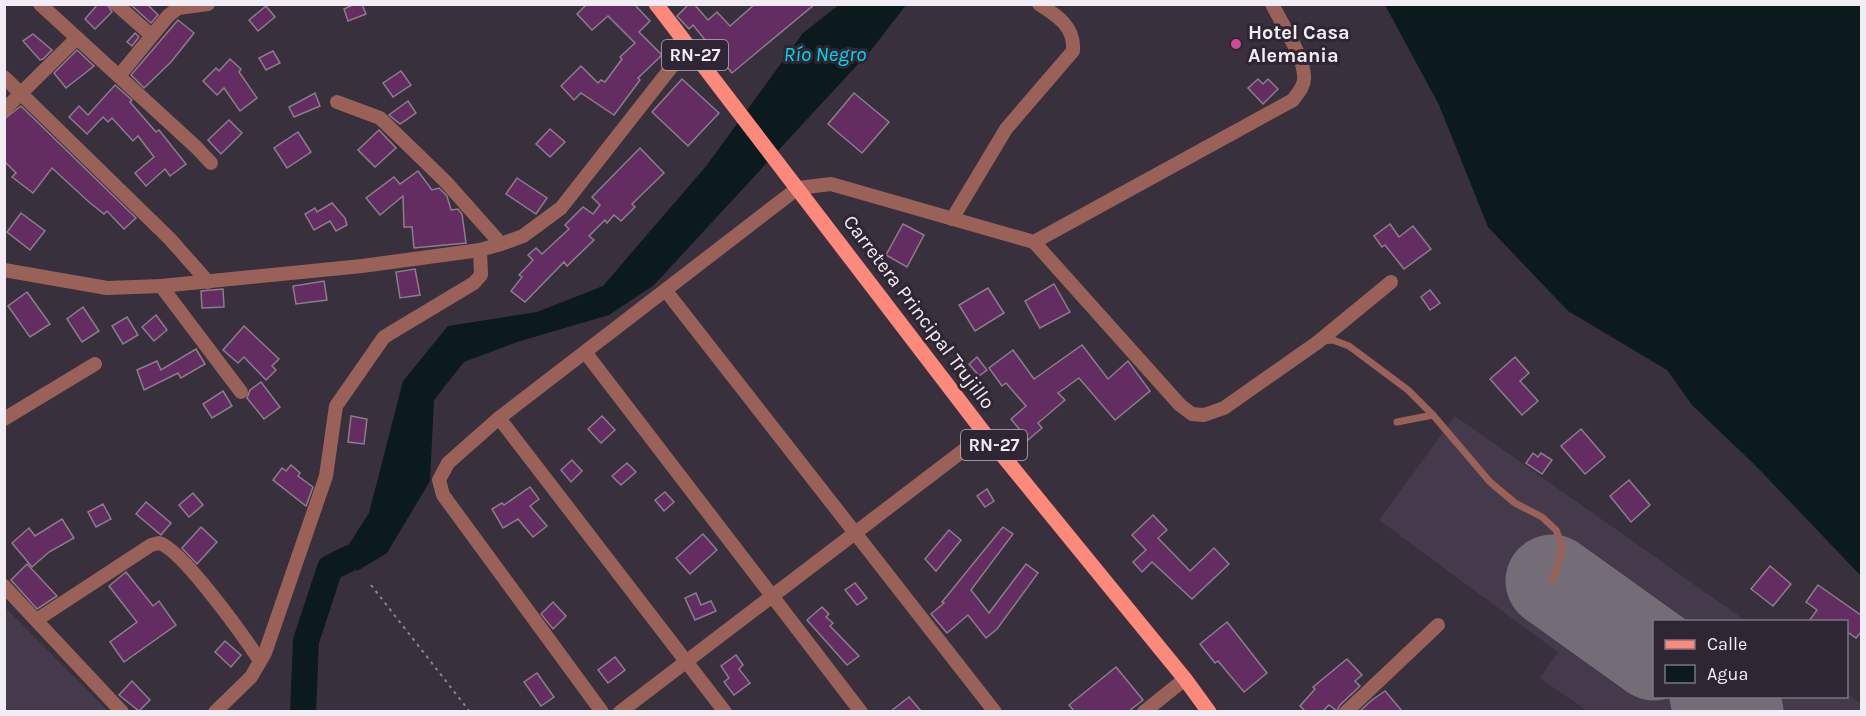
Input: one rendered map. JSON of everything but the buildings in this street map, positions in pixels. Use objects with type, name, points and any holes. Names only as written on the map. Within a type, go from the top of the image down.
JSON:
[{"type":"main road","name":"RN-27","points":[[656,4],[688,46]]},
{"type":"main road","name":"Carretera Principal Trujillo","points":[[688,46],[985,434],[1209,711]]},
{"type":"street","points":[[40,4],[196,147],[211,164]]},
{"type":"street","points":[[116,4],[151,35]]},
{"type":"street","points":[[119,76],[151,35],[178,8],[208,4]]},
{"type":"street","points":[[952,219],[1006,129],[1073,51],[1074,41],[1067,25],[1039,4]]},
{"type":"street","points":[[1034,242],[1293,100],[1305,78],[1299,56],[1272,4]]},
{"type":"street","points":[[4,110],[77,39]]},
{"type":"street","points":[[4,270],[107,288],[161,286],[362,266],[480,250],[501,244],[534,230],[561,208],[688,46]]},
{"type":"street","points":[[4,77],[162,231],[208,282]]},
{"type":"street","points":[[336,102],[380,118],[445,181],[501,244]]},
{"type":"street","points":[[602,711],[443,495],[439,480],[448,463],[499,418],[798,188],[831,184],[1034,242],[1180,405],[1192,414],[1204,416],[1224,408],[1318,342],[1391,282]]},
{"type":"street","points":[[215,711],[251,677],[260,661],[326,476],[336,406],[384,337],[474,283],[481,275],[480,250]]},
{"type":"street","points":[[161,286],[241,392]]},
{"type":"street","points":[[666,291],[995,711]]},
{"type":"street","points":[[585,352],[861,711]]},
{"type":"street","points":[[4,419],[95,364]]},
{"type":"street","points":[[499,418],[725,711]]},
{"type":"street","points":[[620,711],[985,434]]},
{"type":"street","points":[[38,619],[151,545],[159,543],[171,550],[225,610],[260,661]]},
{"type":"street","points":[[4,586],[38,619],[122,711]]},
{"type":"street","points":[[1346,711],[1438,625]]},
{"type":"street","points":[[1144,711],[1185,679]]},
{"type":"lane","points":[[1318,342],[1333,340],[1349,346],[1408,390],[1433,415],[1490,482],[1515,503],[1542,517],[1556,530],[1561,543],[1561,554],[1552,581]]},
{"type":"lane","points":[[1397,422],[1433,415]]},
{"type":"path","points":[[371,585],[470,711]]},
{"type":"shaded area","points":[[1455,416],[1745,620],[1653,620],[1653,698],[1848,698],[1848,695],[1861,704],[1861,711],[1587,711],[1540,678],[1558,652],[1379,520]]},
{"type":"shaded area","points":[[5,607],[108,711],[5,711]]},
{"type":"water","name":"Río Negro","points":[[839,5],[906,5],[872,49],[654,285],[609,315],[517,342],[464,362],[434,400],[430,481],[387,553],[357,571],[346,549],[369,513],[403,381],[448,326],[537,312],[603,286],[707,165],[803,33]]},
{"type":"water","points":[[1385,5],[1861,5],[1861,576],[1756,466],[1692,405],[1667,370],[1568,311],[1488,227],[1439,105]]},
{"type":"waterway","name":"Río Negro","points":[[303,712],[306,641],[330,568],[350,558]]},
{"type":"runway","points":[[1552,581],[1653,653]]},
{"type":"runway","points":[[1719,698],[1737,712]]},
{"type":"place","name":"Hotel Casa Alemania","points":[[1236,44]]}]
